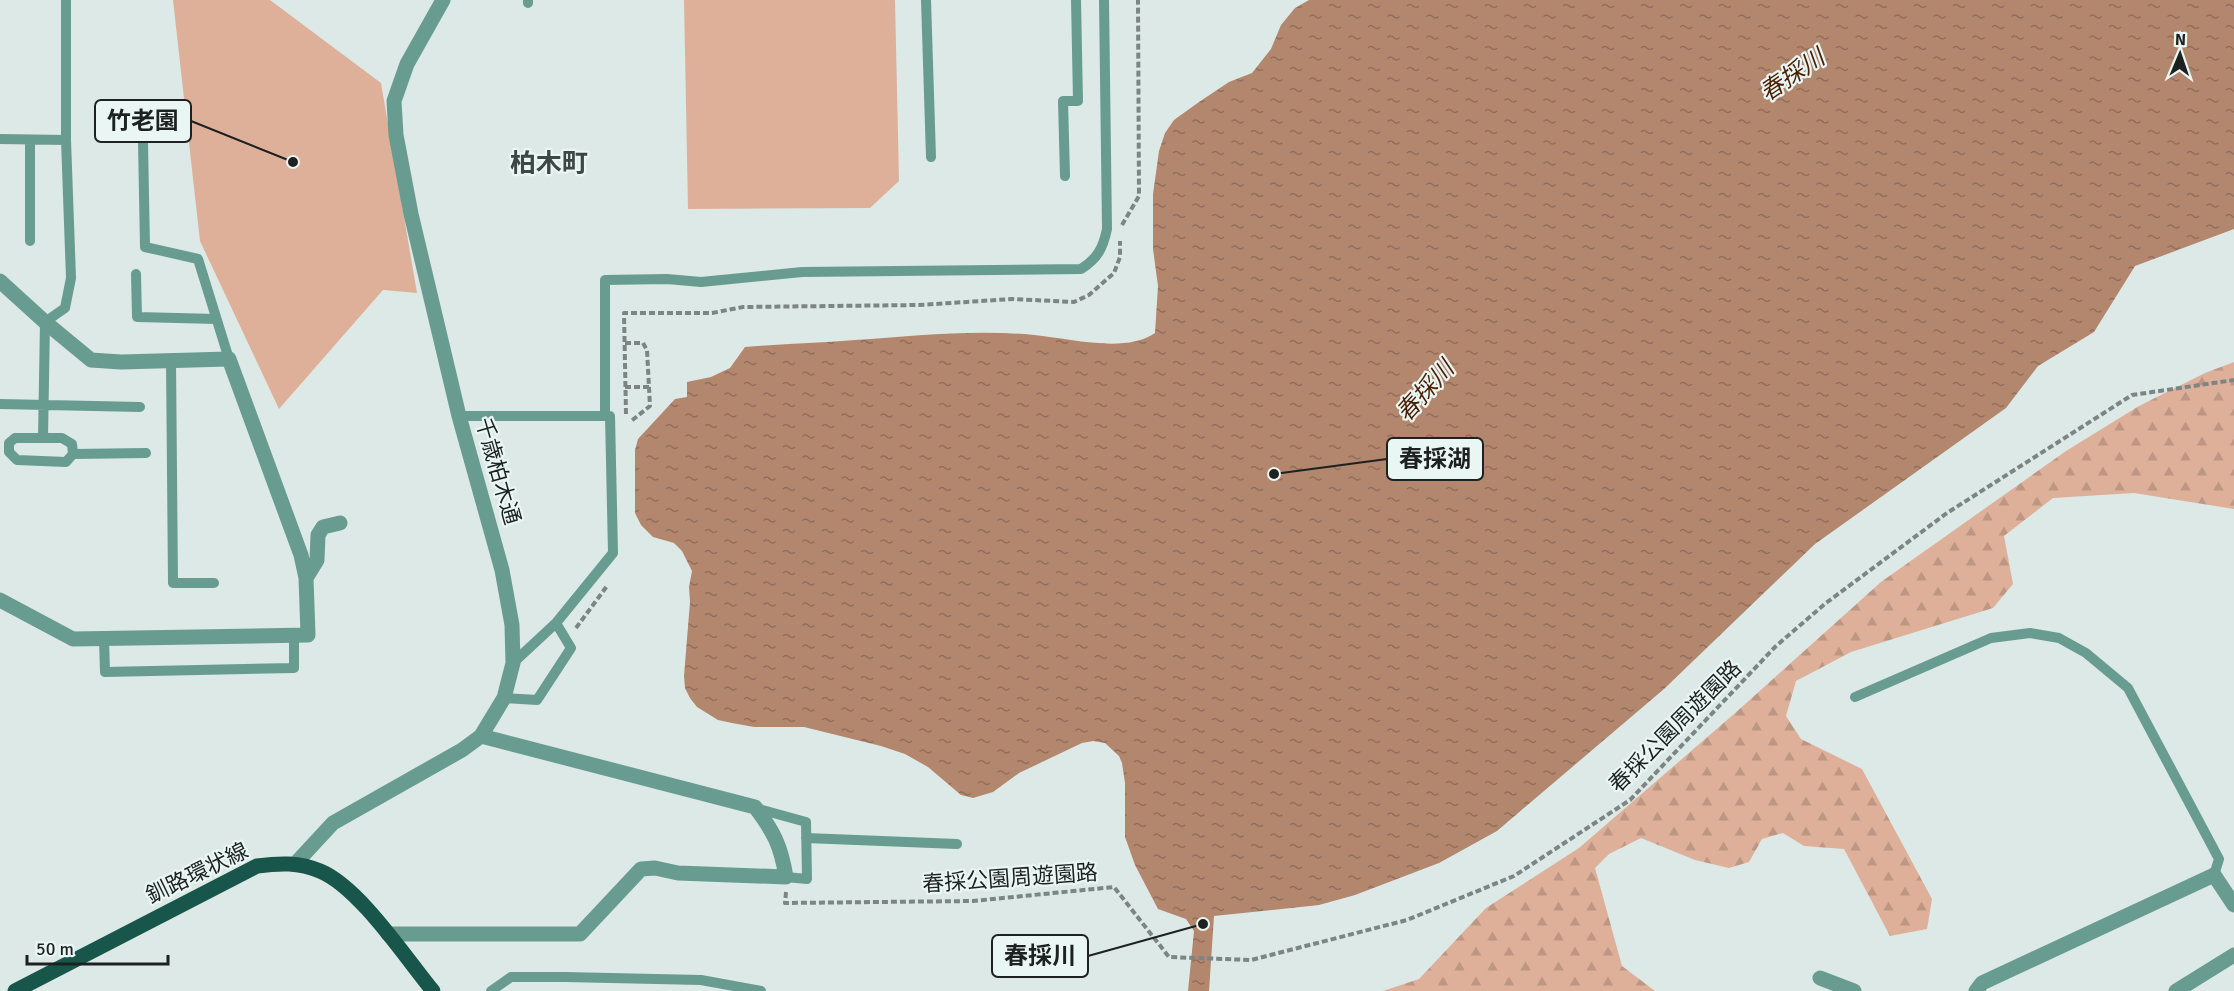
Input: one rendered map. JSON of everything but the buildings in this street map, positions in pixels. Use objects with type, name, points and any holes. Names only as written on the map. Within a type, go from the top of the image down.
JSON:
[{"type":"main road","name":"釧路環状線","points":[[15,991],[257,866],[279,863],[320,870],[342,882],[388,934],[433,991]]},
{"type":"street","name":"千歳柏木通","points":[[295,864],[333,823],[462,750],[481,736],[504,698],[513,663],[512,625],[502,570],[459,416],[411,214],[396,135],[394,101],[407,64],[437,2]]},
{"type":"street","points":[[0,280],[45,322],[91,360],[121,362],[229,359],[301,555],[306,578],[308,635],[73,639],[0,600]]},
{"type":"street","points":[[306,578],[317,560],[318,535],[323,527],[340,523]]},
{"type":"street","points":[[388,934],[580,934],[641,869],[655,868],[678,873],[786,877],[782,851],[770,827],[755,807],[481,736]]},
{"type":"street","points":[[1976,991],[1982,983],[2214,875],[2234,904]]},
{"type":"street","points":[[2176,991],[2234,955]]},
{"type":"street","points":[[1820,978],[1854,991]]},
{"type":"lane","points":[[43,438],[45,322],[65,309],[71,278],[66,140],[66,0]]},
{"type":"lane","points":[[926,0],[931,157]]},
{"type":"lane","points":[[1065,176],[1063,101],[1078,101],[1076,0]]},
{"type":"lane","points":[[605,416],[605,280],[667,279],[701,282],[802,272],[1082,269],[1093,262],[1103,248],[1107,229],[1104,0]]},
{"type":"lane","points":[[0,139],[66,140]]},
{"type":"lane","points":[[30,140],[30,241]]},
{"type":"lane","points":[[143,142],[146,247],[198,259],[229,359]]},
{"type":"lane","points":[[136,274],[137,317],[216,319]]},
{"type":"lane","points":[[171,360],[173,583],[214,583]]},
{"type":"lane","points":[[0,404],[140,407]]},
{"type":"lane","points":[[459,416],[610,416],[613,553],[556,623],[513,663]]},
{"type":"lane","points":[[15,438],[62,438],[72,444],[73,454],[66,462],[17,460],[9,452],[9,443],[15,438]]},
{"type":"lane","points":[[73,454],[146,453]]},
{"type":"lane","points":[[504,698],[537,700],[571,648],[556,623]]},
{"type":"lane","points":[[1855,697],[1991,638],[2030,633],[2060,638],[2086,653],[2128,688],[2219,859],[2214,875]]},
{"type":"lane","points":[[104,639],[105,672],[294,668],[294,635]]},
{"type":"lane","points":[[755,807],[806,822],[807,879],[786,877]]},
{"type":"lane","points":[[806,838],[957,844]]},
{"type":"lane","points":[[492,991],[511,978],[565,977],[701,980],[761,991]]},
{"type":"path","points":[[1120,227],[1139,196],[1138,0]]},
{"type":"path","points":[[625,343],[643,343],[647,350],[650,406],[628,422],[625,387],[624,313],[712,312],[743,307],[919,305],[1012,299],[1074,302],[1089,295],[1114,273],[1120,256],[1120,237]]},
{"type":"path","name":"春採公園周遊園路","points":[[786,877],[785,903],[973,901],[1114,887],[1169,957],[1251,960],[1407,920],[1514,876],[1630,800],[1776,646],[1826,603],[1947,513],[2132,395],[2234,380]]},
{"type":"path","points":[[625,387],[649,387]]},
{"type":"path","points":[[566,641],[614,577]]},
{"type":"green space","points":[[173,0],[270,0],[381,83],[417,293],[383,290],[279,409],[200,241]]},
{"type":"green space","points":[[684,0],[895,0],[899,181],[870,208],[688,209]]},
{"type":"green space","points":[[2234,362],[2234,509],[2134,493],[2053,498],[2004,536],[2013,584],[1993,608],[1851,652],[1796,681],[1786,716],[1801,739],[1862,769],[1932,899],[1927,929],[1890,936],[1844,849],[1804,846],[1783,833],[1762,839],[1749,862],[1729,868],[1695,860],[1641,838],[1609,854],[1595,868],[1622,966],[1655,991],[1383,991],[1419,979],[1486,908],[1579,848],[1734,714],[1881,582],[2066,451],[2139,406],[2205,373]]},
{"type":"water","points":[[1309,0],[2234,0],[2234,229],[2135,266],[2094,332],[2038,366],[2006,408],[1815,544],[1664,689],[1497,831],[1439,863],[1355,895],[1319,905],[1214,916],[1209,991],[1188,991],[1194,931],[1186,919],[1158,909],[1135,865],[1125,837],[1125,783],[1122,763],[1119,756],[1105,743],[1093,741],[1082,743],[1019,773],[993,792],[973,798],[961,795],[928,767],[905,754],[881,746],[804,727],[754,727],[732,723],[718,720],[697,707],[685,688],[684,676],[692,571],[682,551],[674,543],[653,537],[641,525],[635,513],[635,450],[638,439],[675,399],[687,397],[687,382],[711,377],[730,368],[745,347],[967,333],[1012,333],[1113,344],[1128,343],[1155,333],[1158,286],[1153,249],[1153,194],[1159,151],[1165,133],[1174,120],[1199,102],[1229,82],[1252,73],[1271,49],[1281,25],[1295,8]]},
{"type":"place","name":"竹老園","points":[[293,162]]},
{"type":"place","name":"春採湖","points":[[1274,474]]},
{"type":"place","name":"春採川","points":[[1203,924]]},
{"type":"district","name":"柏木町","points":[[549,164]]}]
